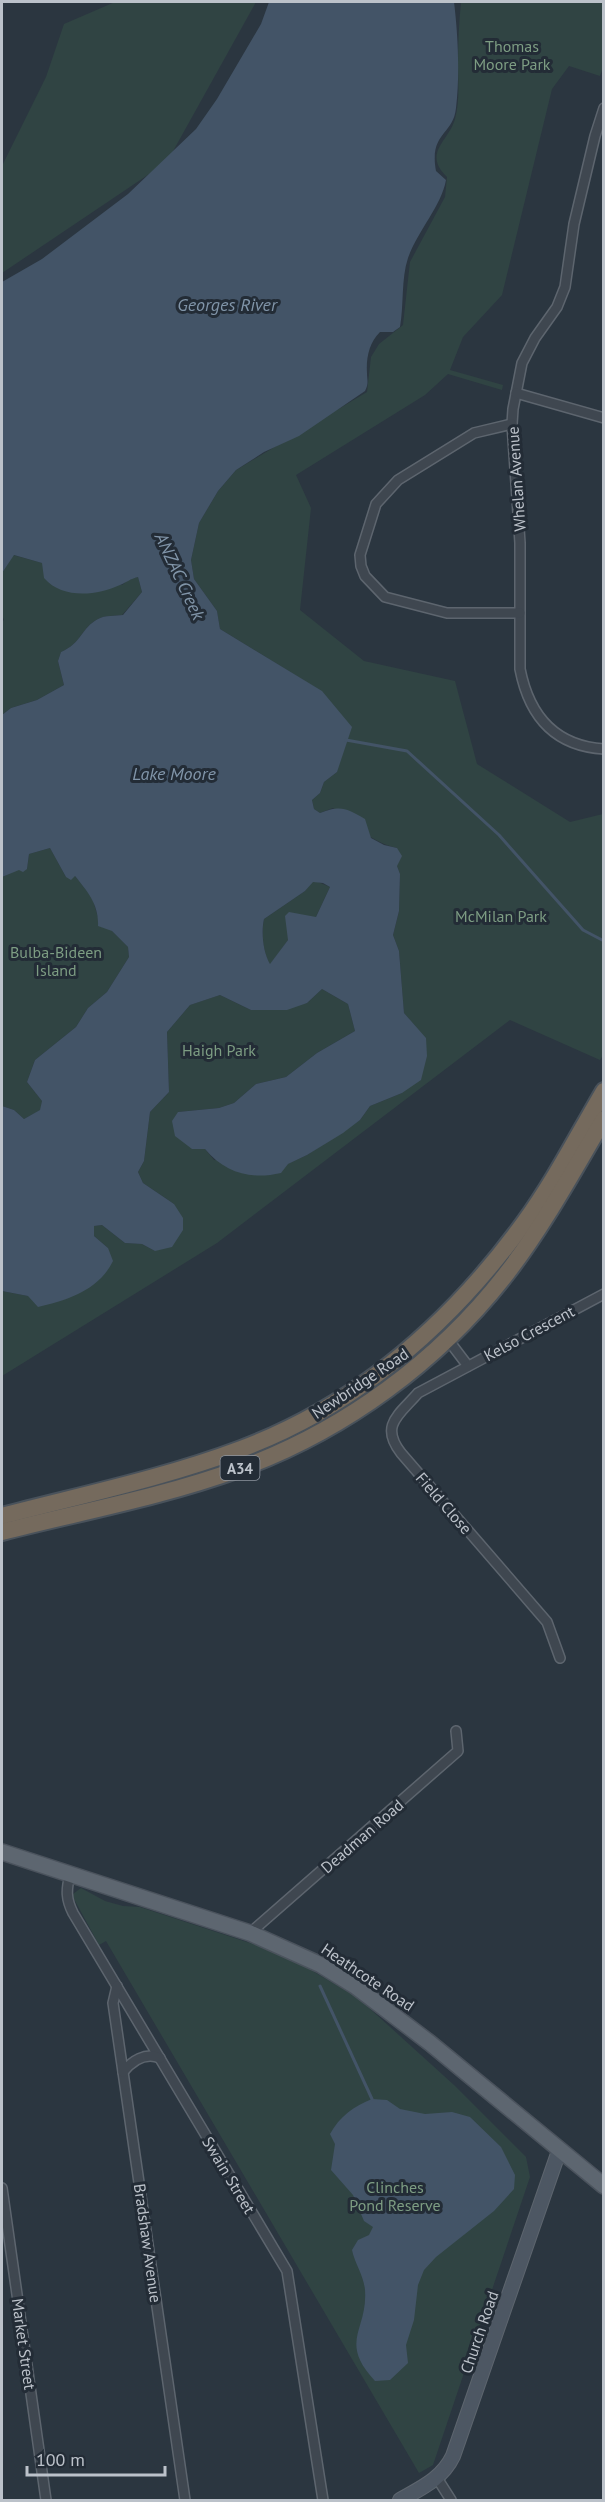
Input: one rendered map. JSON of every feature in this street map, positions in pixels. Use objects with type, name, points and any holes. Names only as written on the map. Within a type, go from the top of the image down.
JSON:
[{"type":"highway","name":"Newbridge Road","points":[[2,1532],[196,1483],[269,1457],[336,1422],[398,1381],[442,1332],[525,1223],[603,1091]]},
{"type":"highway","name":"Newbridge Road","points":[[2,1516],[183,1468],[262,1440],[310,1418],[351,1393],[442,1332],[492,1291],[528,1244],[603,1119]]},
{"type":"main road","name":"Heathcote Road","points":[[2,1852],[250,1933],[321,1965],[355,1986],[430,2043],[603,2186]]},
{"type":"street","name":"Whelan Avenue","points":[[603,108],[581,193],[565,287],[558,307],[535,338],[522,363],[512,424],[520,543],[520,669],[532,707],[550,728],[562,738],[577,744],[603,749]]},
{"type":"street","points":[[516,393],[603,418]]},
{"type":"street","points":[[512,424],[474,433],[398,480],[376,504],[360,555],[365,576],[385,597],[447,613],[520,613]]},
{"type":"street","name":"Kelso Crescent","points":[[442,1332],[468,1366],[603,1294]]},
{"type":"street","name":"Field Close","points":[[468,1366],[418,1393],[396,1416],[390,1430],[392,1442],[547,1622],[560,1658]]},
{"type":"street","name":"Deadman Road","points":[[250,1933],[458,1751],[456,1731]]},
{"type":"street","name":"Swain Street","points":[[70,1875],[66,1890],[68,1902],[287,2271],[323,2500]]},
{"type":"street","name":"Bradshaw Avenue","points":[[117,1986],[113,2003],[185,2500]]},
{"type":"street","points":[[123,2072],[128,2065],[139,2058],[150,2055],[160,2058]]},
{"type":"street","name":"Church Road","points":[[400,2500],[437,2478],[447,2468],[453,2456],[559,2151]]},
{"type":"street","name":"Market Street","points":[[2,2188],[46,2500]]},
{"type":"street","points":[[437,2478],[451,2500]]},
{"type":"green space","points":[[115,2],[256,2],[167,162],[2,273],[2,166],[46,77],[64,24]]},
{"type":"green space","points":[[461,2],[603,2],[604,65],[600,76],[569,66],[552,89],[502,295],[463,337],[450,370],[503,385],[502,390],[448,374],[425,395],[296,475],[311,508],[300,610],[364,661],[455,681],[477,764],[570,822],[603,814],[603,1055],[600,1060],[510,1020],[217,1243],[2,1376],[2,1291],[28,1296],[108,1248],[94,1236],[94,1226],[102,1225],[125,1243],[142,1244],[155,1251],[174,1204],[143,1183],[138,1172],[144,1161],[150,1112],[169,1092],[167,1032],[190,1005],[220,995],[251,1010],[307,1003],[322,989],[348,1004],[355,1031],[317,1053],[286,1077],[256,1084],[234,1103],[219,1108],[178,1112],[192,1149],[205,1149],[214,1160],[287,1164],[307,1155],[360,1120],[370,1106],[402,1093],[426,1039],[404,1013],[399,951],[393,935],[399,911],[400,874],[397,866],[397,848],[371,837],[333,808],[320,813],[314,809],[312,800],[320,793],[324,782],[337,772],[321,691],[220,629],[217,611],[194,579],[191,560],[199,523],[218,491],[236,470],[367,392],[371,357],[379,344],[403,325],[410,262],[445,197],[447,177],[440,169],[437,154],[452,127],[457,112]]},
{"type":"green space","points":[[13,555],[122,585],[129,579],[138,577],[142,592],[122,615],[98,619],[73,644],[61,652],[58,661],[64,685],[37,700],[11,708],[2,715],[2,622],[4,620],[2,573]]},
{"type":"green space","name":"Bulba-Bideen Island","points":[[50,848],[66,877],[75,876],[92,897],[98,917],[128,947],[129,957],[107,992],[88,1008],[76,1027],[35,1060],[27,1082],[42,1101],[41,1110],[24,1119],[14,1110],[2,1106],[2,877],[19,869],[27,869],[29,854]]},
{"type":"green space","points":[[312,882],[330,887],[316,917],[298,914],[288,930],[288,940],[270,965],[263,942],[264,919],[305,891]]},
{"type":"green space","name":"Clinches Pond Reserve","points":[[81,1888],[105,1901],[123,1906],[140,1907],[259,1946],[299,1963],[357,1997],[454,2085],[526,2157],[530,2177],[433,2465],[419,2473],[106,1941],[99,1945],[74,1899],[73,1894]]},
{"type":"water","points":[[269,2],[454,2],[458,55],[456,108],[451,124],[438,141],[435,158],[436,171],[446,180],[439,200],[408,258],[404,275],[400,327],[393,332],[380,332],[373,341],[368,356],[365,391],[299,436],[264,452],[236,470],[218,491],[199,523],[191,560],[194,579],[217,611],[220,629],[322,691],[352,727],[337,772],[324,782],[320,793],[312,800],[314,809],[320,813],[338,808],[358,815],[365,819],[371,838],[384,845],[397,848],[402,856],[397,866],[400,874],[399,911],[393,935],[399,951],[404,1013],[426,1038],[427,1056],[421,1080],[402,1093],[370,1106],[360,1120],[343,1133],[288,1164],[281,1173],[259,1176],[239,1173],[221,1164],[205,1149],[192,1149],[175,1136],[172,1121],[178,1112],[219,1108],[234,1103],[256,1084],[286,1077],[317,1053],[355,1031],[348,1004],[322,989],[307,1003],[287,1010],[251,1010],[220,995],[190,1005],[167,1032],[169,1092],[150,1112],[144,1161],[138,1172],[143,1183],[174,1204],[183,1218],[183,1230],[172,1247],[155,1251],[142,1244],[125,1243],[102,1225],[94,1226],[94,1236],[108,1248],[113,1261],[107,1271],[82,1292],[38,1307],[28,1296],[2,1291],[2,1106],[14,1110],[24,1119],[40,1110],[42,1101],[27,1082],[35,1060],[76,1027],[88,1008],[107,992],[129,957],[128,947],[112,931],[98,926],[95,905],[88,893],[75,876],[71,880],[66,877],[50,848],[29,854],[27,869],[23,872],[19,870],[2,877],[2,715],[11,708],[37,700],[64,685],[58,661],[61,652],[73,644],[98,619],[123,615],[142,592],[138,577],[101,592],[80,594],[60,590],[44,578],[42,563],[14,555],[2,573],[2,282],[42,259],[128,194],[196,129],[217,99],[261,24]],"holes":[[[313,882],[323,883],[330,887],[316,917],[289,912],[285,916],[288,940],[270,964],[263,942],[264,919],[305,891]]]},
{"type":"water","points":[[372,2099],[387,2100],[400,2109],[425,2114],[452,2112],[470,2117],[501,2147],[515,2175],[514,2189],[494,2211],[436,2257],[424,2270],[418,2285],[414,2320],[406,2345],[408,2363],[390,2380],[375,2381],[358,2356],[356,2345],[365,2304],[365,2290],[352,2250],[358,2240],[369,2235],[373,2227],[364,2221],[353,2195],[331,2170],[335,2144],[330,2134],[348,2113]]},
{"type":"waterway","name":"ANZAC Creek","points":[[346,740],[407,751],[499,835],[583,930],[604,941]]},
{"type":"waterway","points":[[320,1986],[372,2099]]},
{"type":"park label","name":"Thomas Moore Park","points":[[512,55]]},
{"type":"park label","name":"McMilan Park","points":[[501,916]]},
{"type":"park label","name":"Haigh Park","points":[[219,1050]]},
{"type":"water label","name":"Georges River","points":[[227,304]]},
{"type":"water label","name":"Lake Moore","points":[[174,773]]}]
